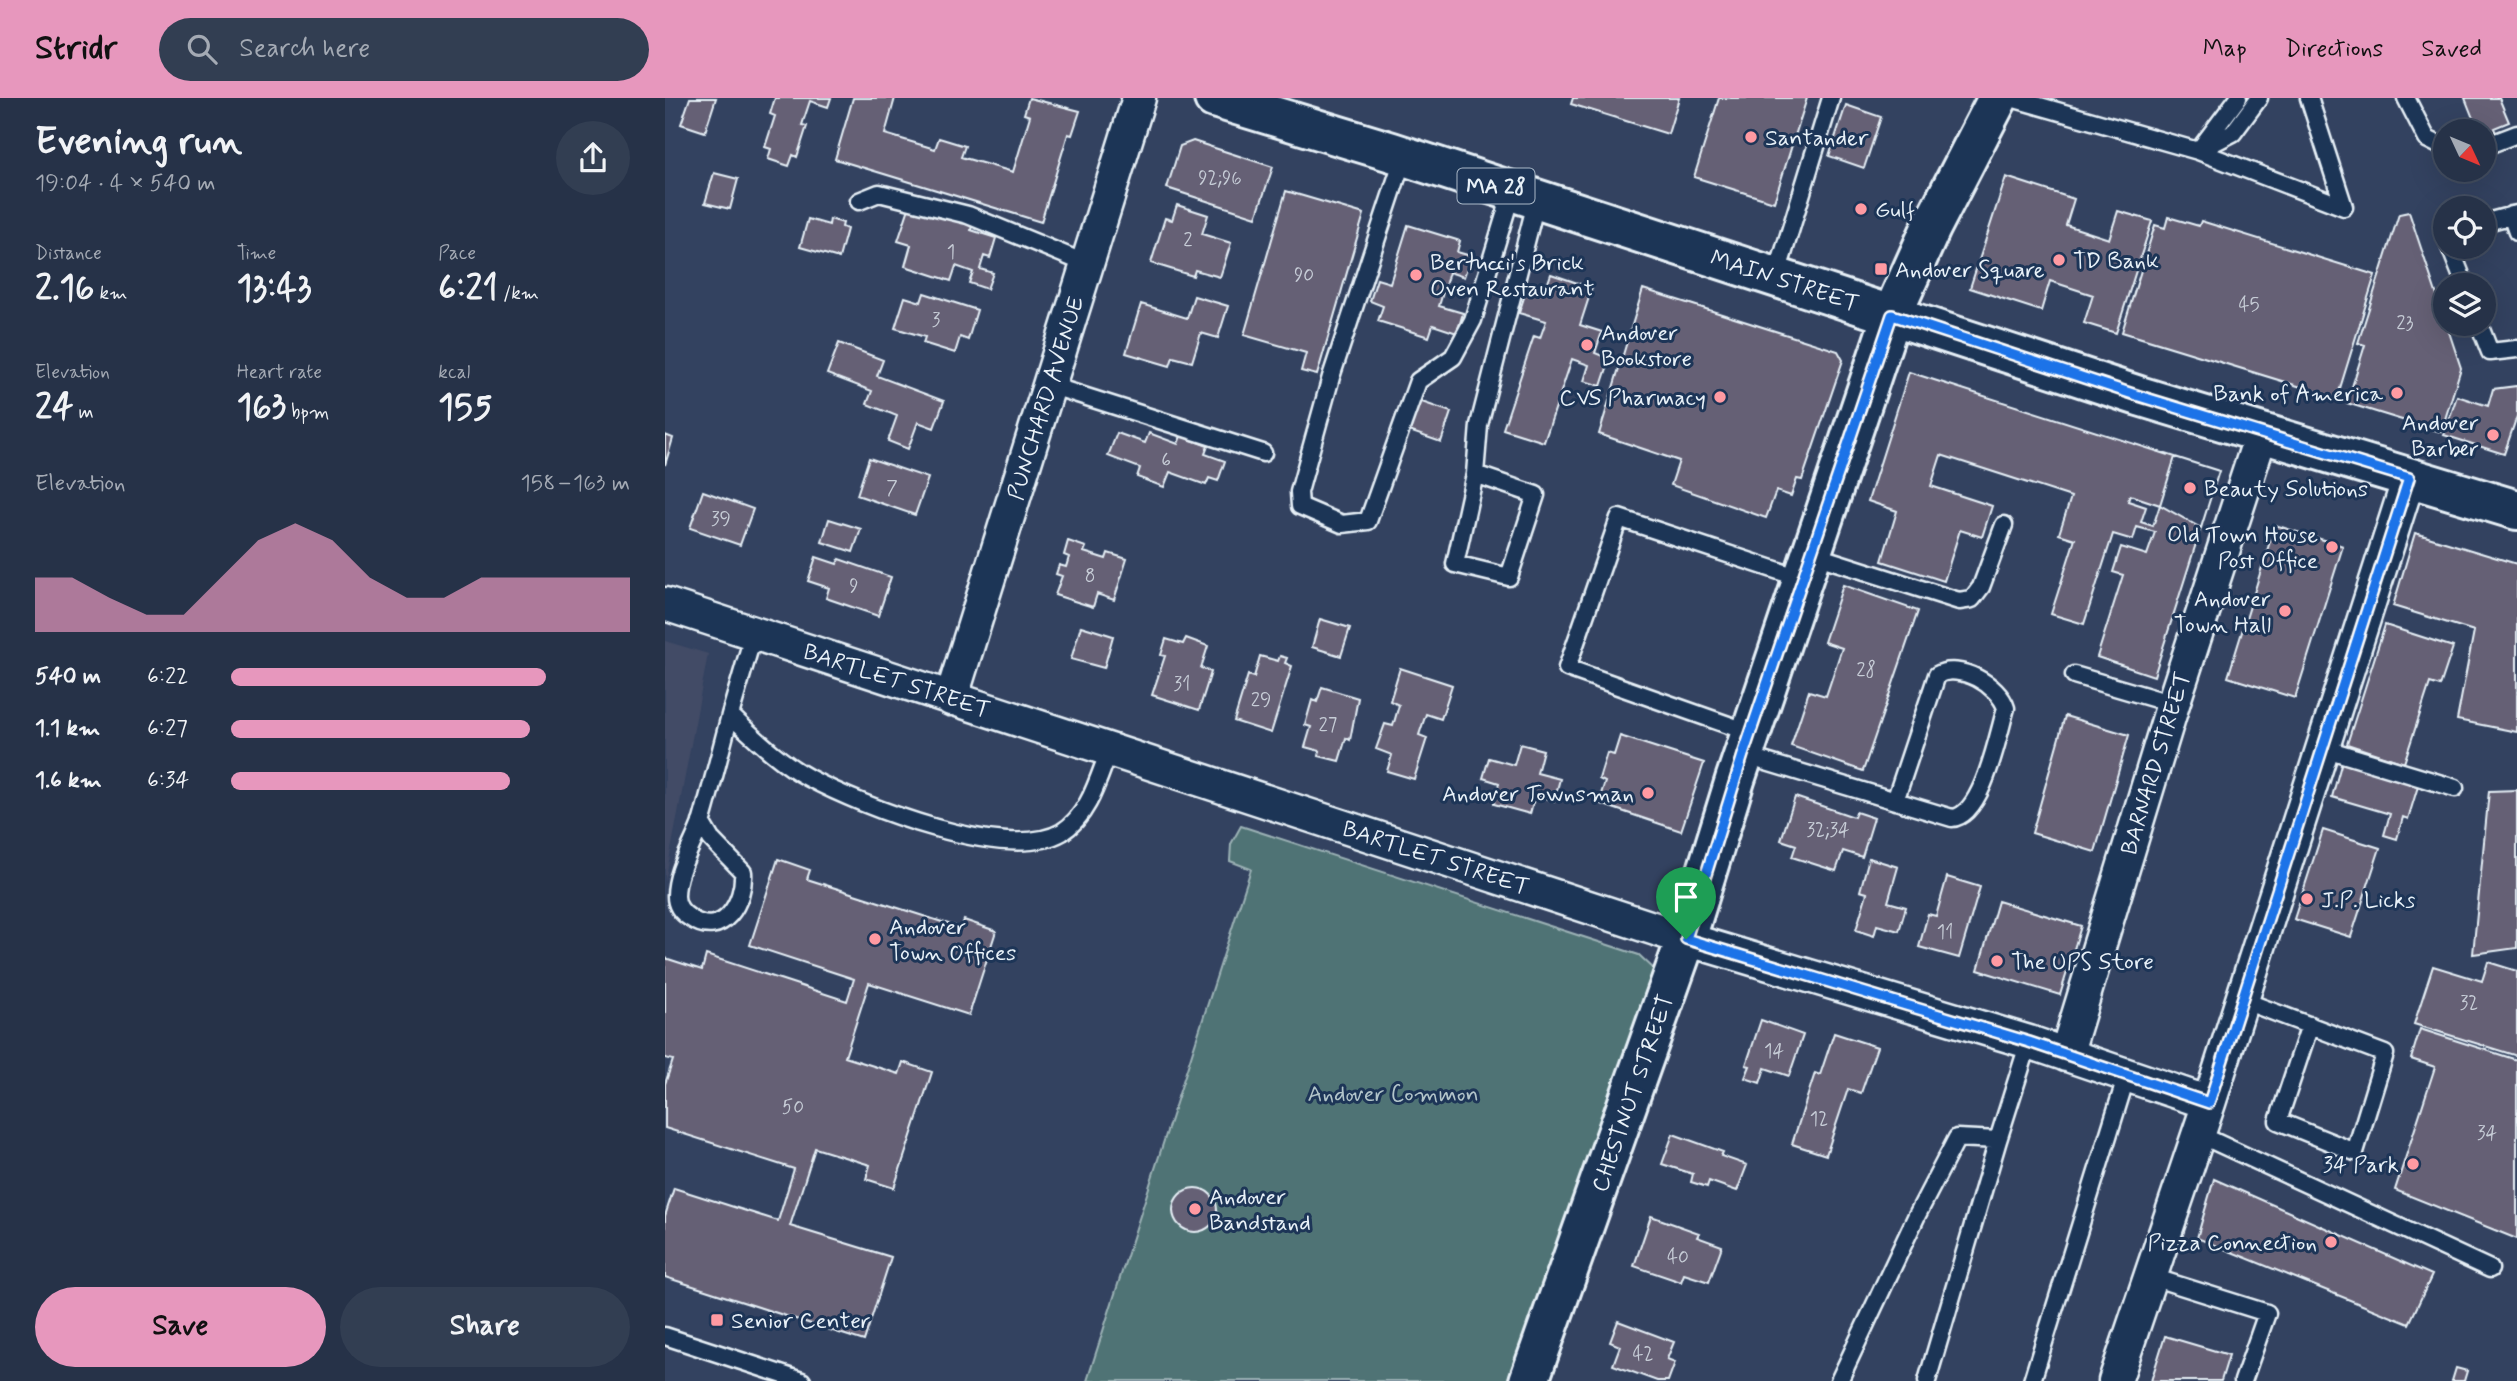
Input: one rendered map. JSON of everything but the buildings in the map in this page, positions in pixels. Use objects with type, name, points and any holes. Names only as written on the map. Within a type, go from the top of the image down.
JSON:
[{"type":"main road","name":"MAIN STREET","points":[[1214,98],[1404,156],[2139,396],[2517,510]]},
{"type":"main road","name":"CHESTNUT STREET","points":[[1529,1381],[1686,939],[1747,744],[1892,315],[1926,238],[1998,98]]},
{"type":"street","name":"PUNCHARD AVENUE","points":[[951,699],[1139,98]]},
{"type":"street","name":"BARNARD STREET","points":[[2066,1055],[2173,704],[2262,432]]},
{"type":"street","points":[[2115,1381],[2196,1133],[2209,1103],[2409,478]]},
{"type":"street","name":"BARTLET STREET","points":[[665,604],[1686,939],[2029,1042],[2209,1103]]},
{"type":"lane","points":[[1776,277],[1831,98]]},
{"type":"lane","points":[[2011,98],[2198,151],[2344,207],[2309,98]]},
{"type":"lane","points":[[2198,151],[2238,98]]},
{"type":"lane","points":[[2198,151],[2233,133],[2259,98]]},
{"type":"lane","points":[[2406,98],[2427,139],[2433,142]]},
{"type":"lane","points":[[2496,142],[2517,134]]},
{"type":"lane","points":[[1404,156],[1331,377],[1299,492],[1300,506],[1342,524],[1368,521],[1418,381],[1453,357],[1473,320],[1525,195]]},
{"type":"lane","points":[[859,201],[879,193],[968,215],[1087,264]]},
{"type":"lane","points":[[1475,474],[1536,495],[1509,577],[1455,564],[1475,474],[1479,425],[1525,195]]},
{"type":"lane","points":[[2496,220],[2514,215],[2517,232]]},
{"type":"lane","points":[[2484,336],[2490,352],[2517,349]]},
{"type":"lane","points":[[1049,385],[1263,453]]},
{"type":"lane","points":[[1895,801],[1937,675],[1945,670],[1954,671],[1990,684],[2003,698],[2006,708],[1977,800],[1967,813],[1952,818],[1895,801],[1747,744],[1567,668],[1619,518],[1959,601],[1972,599],[1981,587],[2004,525]]},
{"type":"lane","points":[[701,822],[711,839],[743,872],[742,896],[733,913],[724,921],[713,925],[699,923],[690,918],[676,903],[678,878],[701,822],[754,633]]},
{"type":"lane","points":[[2074,675],[2173,704]]},
{"type":"lane","points":[[730,715],[767,748],[807,777],[911,821],[991,840],[1042,839],[1073,823],[1092,794],[1109,751]]},
{"type":"lane","points":[[2323,748],[2455,788]]},
{"type":"lane","points":[[2242,1000],[2385,1054],[2355,1152],[2278,1121],[2310,1026]]},
{"type":"lane","points":[[1927,1381],[2029,1042]]},
{"type":"lane","points":[[2032,1381],[2127,1075]]},
{"type":"lane","points":[[2196,1133],[2490,1269]]},
{"type":"lane","points":[[1839,1381],[1917,1215],[1957,1138],[1999,1140]]},
{"type":"lane","points":[[2149,1276],[2267,1313],[2243,1381]]},
{"type":"lane","points":[[665,1336],[802,1381]]},
{"type":"shaded area","points":[[665,641],[708,654],[665,882]]},
{"type":"green space","name":"Andover Common","points":[[1241,826],[1639,955],[1654,969],[1537,1304],[1507,1381],[1087,1381],[1251,869],[1230,861],[1231,844]]},
{"type":"place","name":"Santander","points":[[1751,137]]},
{"type":"place","name":"Gulf","points":[[1861,209]]},
{"type":"place","name":"TD Bank","points":[[2059,260]]},
{"type":"place","name":"Andover Square","points":[[1881,269]]},
{"type":"place","name":"Bertucci's Brick Oven Restaurant","points":[[1416,275]]},
{"type":"place","name":"Andover Bookstore","points":[[1587,345]]},
{"type":"place","name":"Bank of America","points":[[2397,393]]},
{"type":"place","name":"CVS Pharmacy","points":[[1720,397]]},
{"type":"place","name":"Andover Barber","points":[[2493,435]]},
{"type":"place","name":"Beauty Solutions","points":[[2190,488]]},
{"type":"place","name":"Old Town House Post Office","points":[[2332,547]]},
{"type":"place","name":"Andover Town Hall","points":[[2285,611]]},
{"type":"place","name":"Andover Townsman","points":[[1648,793]]},
{"type":"place","name":"J.P. Licks","points":[[2307,899]]},
{"type":"place","name":"Andover Town Offices","points":[[875,939]]},
{"type":"place","name":"The UPS Store","points":[[1997,961]]},
{"type":"place","name":"34 Park","points":[[2413,1164]]},
{"type":"place","name":"Andover Bandstand","points":[[1195,1209]]},
{"type":"place","name":"Pizza Connection","points":[[2331,1242]]},
{"type":"place","name":"Senior Center","points":[[717,1320]]},
{"type":"route","points":[[1892,315],[2139,396],[2409,478],[2209,1103],[2029,1042],[1686,939],[1743,755],[1892,315]]}]
